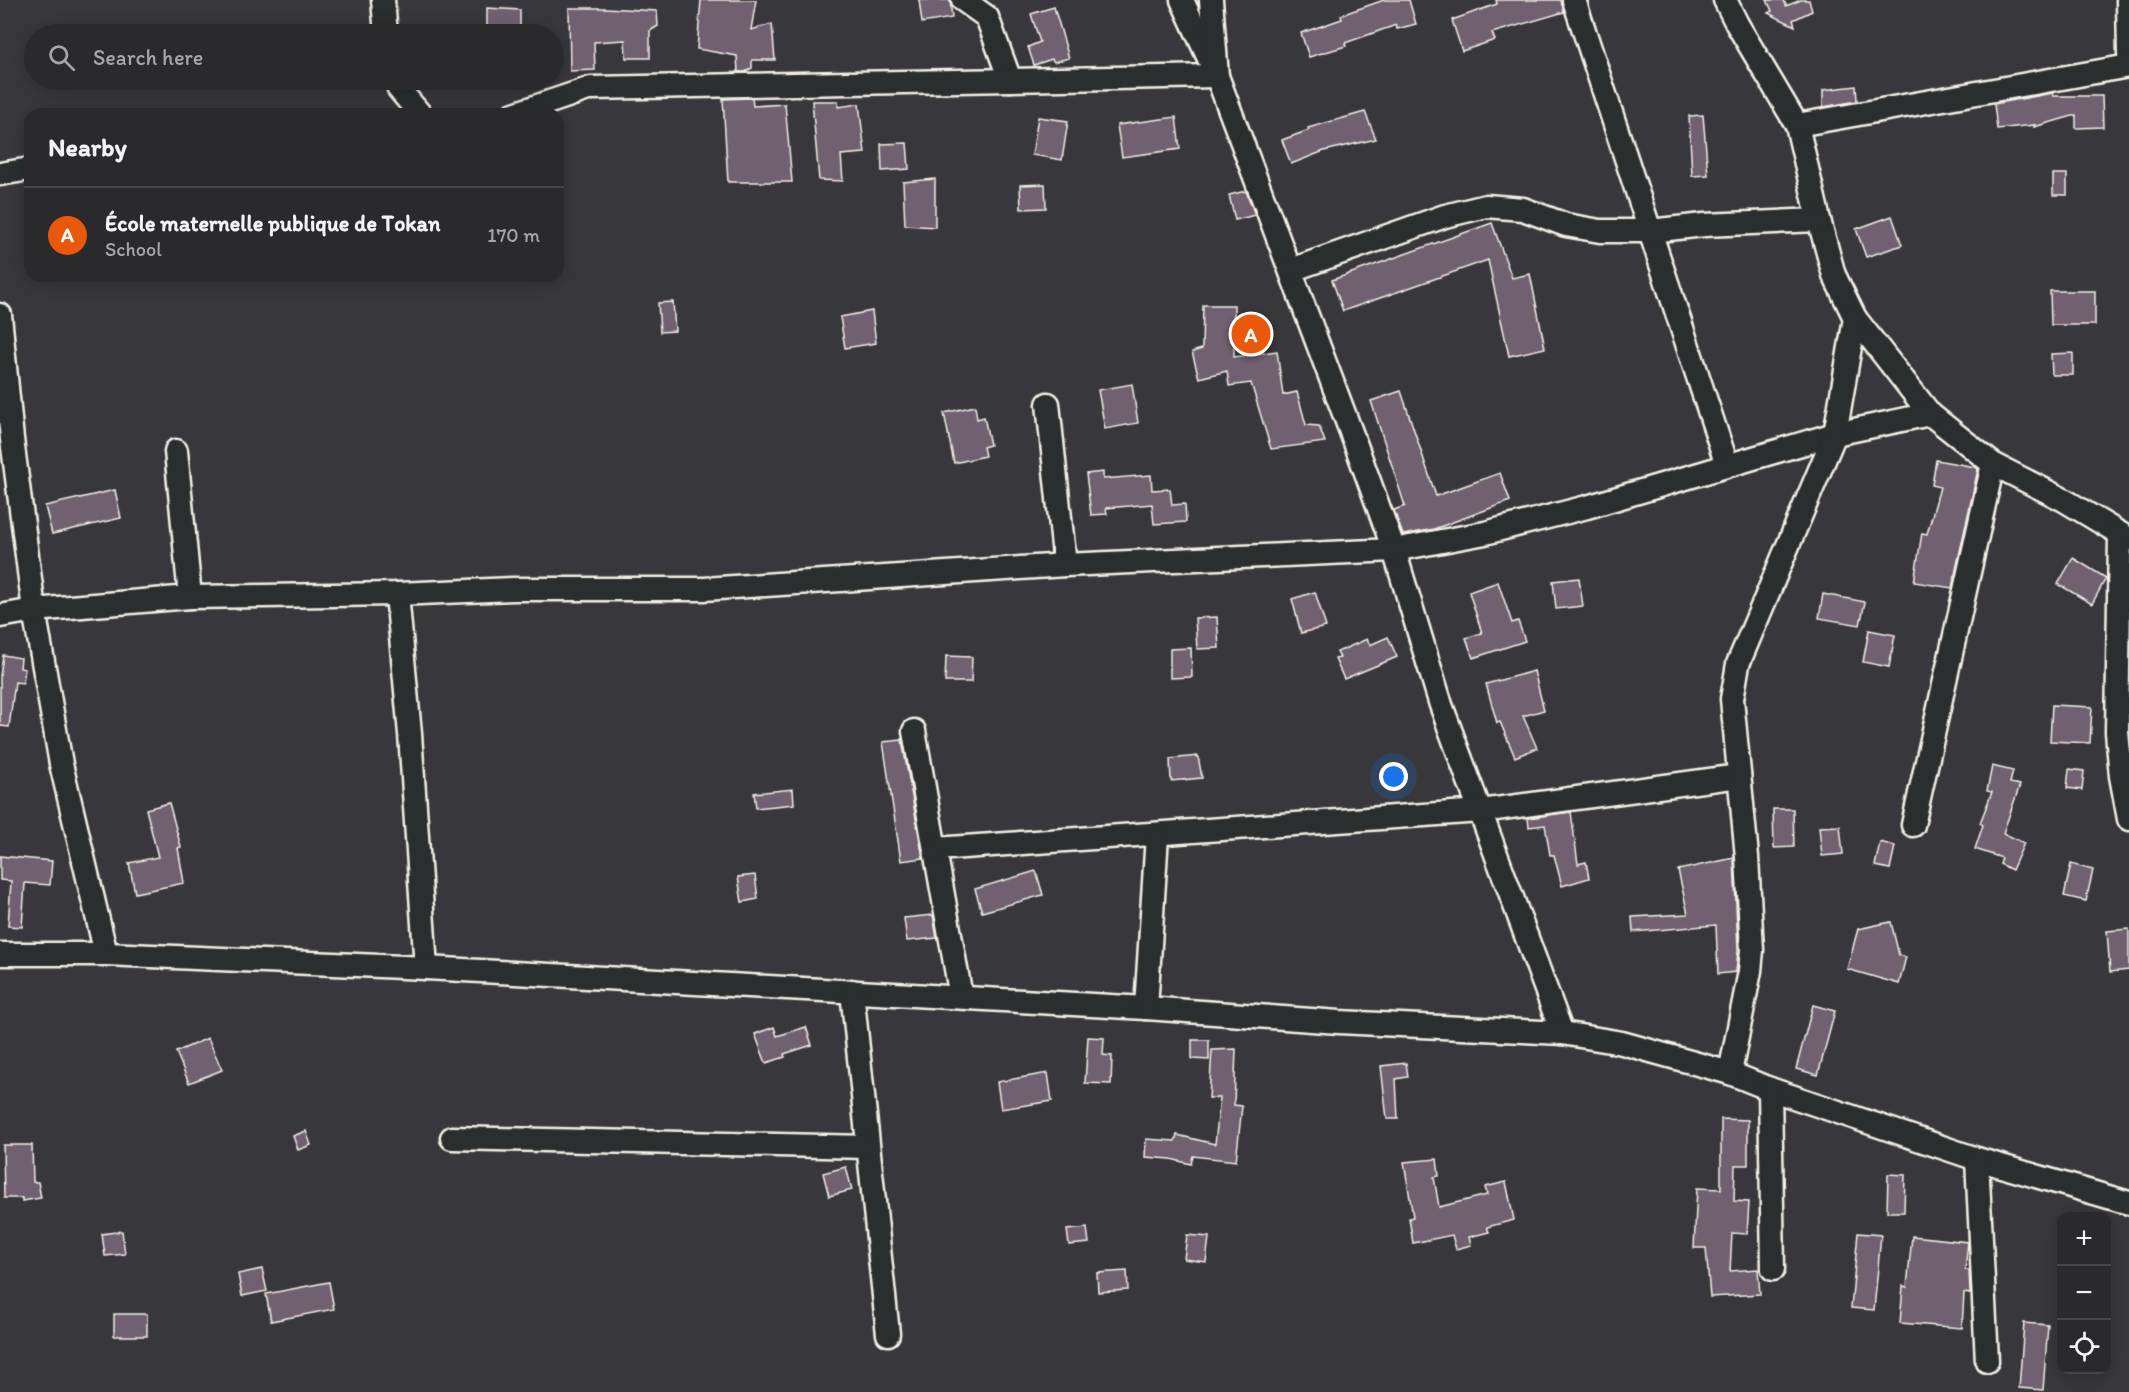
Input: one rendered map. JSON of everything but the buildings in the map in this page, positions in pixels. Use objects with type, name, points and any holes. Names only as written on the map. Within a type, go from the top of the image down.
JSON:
[{"type":"street","points":[[383,0],[385,24]]},
{"type":"street","points":[[963,0],[987,17],[1010,80]]},
{"type":"street","points":[[1182,0],[1217,76],[1291,270],[1394,550],[1441,705],[1562,1033]]},
{"type":"street","points":[[1211,0],[1217,76]]},
{"type":"street","points":[[1574,0],[1726,465]]},
{"type":"street","points":[[1725,0],[1797,125],[1834,275],[1855,318],[1930,414],[1993,464],[2064,500],[2125,536],[2117,732],[2121,776],[2129,819]]},
{"type":"street","points":[[2128,0],[2129,54]]},
{"type":"street","points":[[1797,125],[2129,66]]},
{"type":"street","points":[[532,108],[591,88],[1217,76]]},
{"type":"street","points":[[400,90],[415,108]]},
{"type":"street","points":[[0,174],[24,170]]},
{"type":"street","points":[[1291,270],[1445,216],[1486,206],[1523,209],[1566,225],[1600,231],[1650,231],[1704,225],[1819,220]]},
{"type":"street","points":[[0,315],[12,439],[34,610],[61,764],[106,954]]},
{"type":"street","points":[[1730,1073],[1752,950],[1747,857],[1732,699],[1738,664],[1835,434],[1855,318]]},
{"type":"street","points":[[1048,404],[1065,565]]},
{"type":"street","points":[[0,616],[34,610],[190,597],[397,594],[513,589],[704,589],[1065,565],[1394,550],[1485,533],[1587,507],[1835,434],[1930,414]]},
{"type":"street","points":[[176,451],[190,597]]},
{"type":"street","points":[[1913,825],[1993,464]]},
{"type":"street","points":[[397,594],[410,734],[426,968]]},
{"type":"street","points":[[914,730],[961,997]]},
{"type":"street","points":[[935,849],[1481,811],[1739,776]]},
{"type":"street","points":[[1146,1008],[1157,835]]},
{"type":"street","points":[[0,954],[106,954],[426,968],[1562,1033],[1622,1043],[1730,1073],[1770,1089],[1977,1159],[2129,1203]]},
{"type":"street","points":[[852,991],[888,1334]]},
{"type":"street","points":[[1770,1089],[1773,1269]]},
{"type":"street","points":[[452,1138],[868,1147]]},
{"type":"street","points":[[1977,1159],[1987,1361]]},
{"type":"place","name":"École maternelle publique de Tokan","points":[[1251,334]]}]
